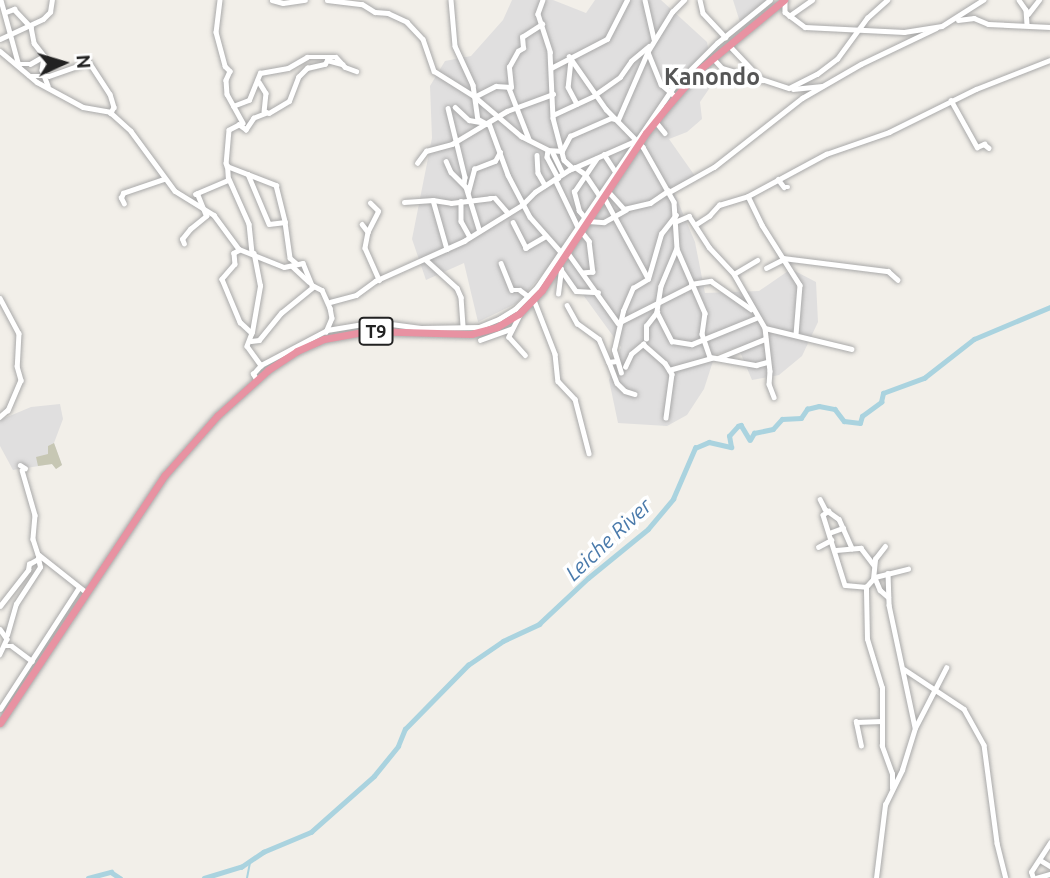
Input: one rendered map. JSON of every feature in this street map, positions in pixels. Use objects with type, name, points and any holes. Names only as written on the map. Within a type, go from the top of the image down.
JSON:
[{"type":"highway","name":"T9","points":[[0,723],[182,454],[213,420],[257,380],[296,351],[324,340],[368,331],[471,334],[497,327],[521,312],[560,269],[564,253],[580,228],[637,141],[656,122],[673,94],[713,58],[717,49],[727,40],[786,1]]},
{"type":"street","points":[[1,0],[12,34],[17,64]]},
{"type":"street","points":[[0,39],[50,13],[52,0]]},
{"type":"street","points":[[220,0],[216,32],[225,66],[230,70],[226,86],[233,106],[247,122]]},
{"type":"street","points":[[272,0],[283,3],[305,0]]},
{"type":"street","points":[[327,0],[362,4],[373,12],[388,13],[407,22],[423,40],[432,69],[476,97],[530,141],[550,150],[562,151]]},
{"type":"street","points":[[452,0],[455,46],[476,97],[475,109],[501,151],[508,175],[546,236],[583,273],[616,321],[623,321],[691,285],[711,281],[752,310]]},
{"type":"street","points":[[535,0],[548,43],[553,94],[552,115],[567,165],[584,173],[619,207],[627,209]]},
{"type":"street","points":[[539,7],[543,0]]},
{"type":"street","points":[[550,68],[609,37],[627,0]]},
{"type":"street","points":[[645,0],[653,42]]},
{"type":"street","points":[[619,121],[648,51],[674,9],[684,0]]},
{"type":"street","points":[[699,0],[703,13],[763,80]]},
{"type":"street","points":[[727,40],[771,0]]},
{"type":"street","points":[[789,16],[797,13],[812,0]]},
{"type":"street","points":[[789,88],[828,67],[847,49],[867,18],[887,0]]},
{"type":"street","points":[[954,21],[984,0]]},
{"type":"street","points":[[1019,0],[1027,15],[1027,25]]},
{"type":"street","points":[[1027,15],[1039,0]]},
{"type":"street","points":[[786,1],[785,12],[794,22],[808,28],[904,32],[936,28]]},
{"type":"street","points":[[6,12],[13,8],[36,38],[34,43],[44,56],[44,76],[48,86]]},
{"type":"street","points":[[746,9],[751,16]]},
{"type":"street","points":[[794,22],[797,13]]},
{"type":"street","points":[[596,159],[584,173],[574,192],[579,211],[586,219],[597,223],[614,218],[627,209],[650,203],[714,167],[780,114],[822,86],[936,28],[954,21],[974,18],[988,24],[1050,27]]},
{"type":"street","points":[[530,141],[509,88],[509,67],[518,51],[523,48],[523,35],[542,24]]},
{"type":"street","points":[[552,115],[596,95],[620,77],[631,61],[653,42]]},
{"type":"street","points":[[648,279],[614,218],[604,194],[615,171],[673,94],[717,49]]},
{"type":"street","points":[[0,51],[17,64],[23,73],[83,107],[111,113],[131,131],[164,179],[176,191],[215,216],[240,250]]},
{"type":"street","points":[[648,51],[659,81],[673,94]]},
{"type":"street","points":[[17,64],[30,64],[44,56]]},
{"type":"street","points":[[233,106],[248,101],[260,73],[288,68],[307,57],[333,56],[342,64]]},
{"type":"street","points":[[570,58],[596,95],[637,141],[668,192],[676,215],[677,248],[705,313],[702,325],[704,338],[713,358]]},
{"type":"street","points":[[570,58],[569,87],[577,104]]},
{"type":"street","points":[[713,58],[722,68],[789,88],[822,86]]},
{"type":"street","points":[[261,365],[247,346],[251,341],[260,286],[249,224],[229,178],[226,134],[289,101],[298,77],[307,68],[325,64],[327,60],[356,71]]},
{"type":"street","points":[[695,225],[719,205],[748,197],[826,154],[889,132],[951,100],[1050,60]]},
{"type":"street","points":[[29,76],[44,76],[89,62],[110,94],[114,107],[111,113]]},
{"type":"street","points":[[258,82],[266,93],[264,113]]},
{"type":"street","points":[[476,97],[496,86],[509,88]]},
{"type":"street","points":[[417,163],[426,151],[456,142],[516,108],[553,94]]},
{"type":"street","points":[[951,100],[977,147],[984,144],[989,148]]},
{"type":"street","points":[[455,107],[469,120],[486,123]]},
{"type":"street","points":[[448,108],[464,184],[479,229]]},
{"type":"street","points":[[562,151],[570,136],[611,118],[619,121]]},
{"type":"street","points":[[656,122],[666,133]]},
{"type":"street","points":[[329,303],[356,295],[379,280],[470,237],[574,167],[637,141]]},
{"type":"street","points":[[550,150],[564,174]]},
{"type":"street","points":[[550,150],[547,157],[589,242],[593,272],[583,273]]},
{"type":"street","points":[[468,192],[474,169],[495,161],[501,151]]},
{"type":"street","points":[[604,154],[615,171]]},
{"type":"street","points":[[537,155],[538,173],[545,185]]},
{"type":"street","points":[[446,161],[451,172],[464,184]]},
{"type":"street","points":[[227,166],[276,185],[290,258],[312,284],[322,290],[329,303],[332,318],[324,340]]},
{"type":"street","points":[[248,174],[269,224],[285,222]]},
{"type":"street","points":[[188,197],[229,178]]},
{"type":"street","points":[[124,204],[121,198],[123,193],[164,179]]},
{"type":"street","points":[[778,179],[784,187],[788,187]]},
{"type":"street","points":[[184,244],[182,239],[206,216],[206,210],[197,194]]},
{"type":"street","points":[[748,197],[800,285],[796,335]]},
{"type":"street","points":[[404,202],[495,198],[508,213]]},
{"type":"street","points":[[433,200],[447,249]]},
{"type":"street","points":[[461,201],[461,220],[470,237]]},
{"type":"street","points":[[370,203],[378,211],[368,231],[365,248],[379,280]]},
{"type":"street","points":[[635,394],[625,391],[617,383],[612,362],[614,350],[623,321],[623,311],[633,288],[648,279],[661,234],[676,215]]},
{"type":"street","points":[[677,222],[687,215],[734,274],[756,318],[764,327],[852,349]]},
{"type":"street","points":[[513,222],[525,248],[546,236]]},
{"type":"street","points":[[362,224],[368,231]]},
{"type":"street","points":[[646,339],[646,326],[657,312],[661,286],[677,248]]},
{"type":"street","points":[[252,332],[240,322],[222,278],[235,264],[234,253],[240,250],[253,253],[281,266],[304,264],[312,284]]},
{"type":"street","points":[[257,380],[253,374],[261,365],[327,330],[376,322],[421,328],[479,327],[499,320],[531,298],[564,253]]},
{"type":"street","points":[[766,268],[784,258],[888,271],[898,279]]},
{"type":"street","points":[[425,259],[457,288],[461,297],[463,327]]},
{"type":"street","points":[[734,274],[757,260]]},
{"type":"street","points":[[501,263],[512,290],[520,290],[531,298],[555,354],[558,381],[575,399],[589,453]]},
{"type":"street","points":[[560,269],[576,291],[598,292]]},
{"type":"street","points":[[558,294],[560,269]]},
{"type":"street","points":[[251,341],[259,340],[281,313],[312,284]]},
{"type":"street","points":[[0,298],[19,332],[17,366],[21,383],[8,410],[0,417]]},
{"type":"street","points":[[567,305],[576,322],[599,339],[621,373]]},
{"type":"street","points":[[521,312],[509,339],[525,355]]},
{"type":"street","points":[[657,312],[674,344],[692,344],[756,318]]},
{"type":"street","points":[[764,327],[767,362],[771,371],[769,384],[774,397]]},
{"type":"street","points":[[480,341],[512,329]]},
{"type":"street","points":[[668,370],[731,355],[765,339]]},
{"type":"street","points":[[625,367],[631,354],[643,344],[658,355],[672,375],[666,418]]},
{"type":"street","points":[[713,358],[756,365],[767,362]]},
{"type":"street","points":[[3,646],[16,604],[40,567],[34,542],[35,515],[22,470]]},
{"type":"street","points":[[820,499],[843,527],[852,548]]},
{"type":"street","points":[[829,511],[823,515],[845,585],[866,587]]},
{"type":"street","points":[[829,533],[843,527]]},
{"type":"street","points":[[818,547],[831,540]]},
{"type":"street","points":[[885,546],[877,555],[874,579],[888,597]]},
{"type":"street","points":[[836,550],[864,549],[874,565]]},
{"type":"street","points":[[39,558],[87,593]]},
{"type":"street","points":[[0,606],[29,564],[39,558]]},
{"type":"street","points":[[892,788],[892,774],[881,746],[882,688],[867,639],[866,587],[874,579],[888,573],[908,569]]},
{"type":"street","points":[[888,573],[888,597],[915,728]]},
{"type":"street","points":[[0,709],[3,698],[32,661],[78,589]]},
{"type":"street","points":[[0,629],[3,646]]},
{"type":"street","points":[[3,646],[12,646],[32,661]]},
{"type":"street","points":[[876,878],[884,811],[902,770],[915,728],[936,692],[946,668]]},
{"type":"street","points":[[904,669],[964,709],[984,745],[998,843],[1006,878]]},
{"type":"street","points":[[861,746],[856,722],[882,721]]},
{"type":"street","points":[[1050,843],[1031,872],[1034,878],[1050,874]]},
{"type":"street","points":[[1040,860],[1050,866]]},
{"type":"shaded area","points":[[512,0],[553,0],[586,13],[595,0],[661,0],[707,42],[712,70],[711,86],[700,102],[702,119],[687,132],[669,139],[695,176],[673,190],[695,242],[705,293],[759,291],[791,269],[816,282],[818,322],[802,356],[779,375],[752,380],[738,347],[715,355],[704,389],[687,415],[667,426],[618,423],[609,380],[621,347],[581,292],[546,270],[517,303],[478,322],[464,263],[426,280],[412,239],[432,138],[430,86],[445,61],[471,56],[503,20]]},
{"type":"shaded area","points":[[733,0],[767,0],[740,22]]},
{"type":"shaded area","points":[[60,404],[63,419],[54,443],[62,465],[56,469],[52,464],[13,470],[0,446],[0,420],[31,407]]},
{"type":"shaded area","points":[[54,443],[62,465],[56,469],[52,464],[38,466],[36,457],[48,454],[48,446]]},
{"type":"waterway","name":"Leiche River","points":[[204,878],[241,867],[263,852],[311,832],[374,776],[398,746],[405,729],[468,665],[503,641],[539,624],[588,578],[648,529],[673,499],[695,448],[709,442],[731,447],[729,436],[738,426],[741,425],[750,440],[754,433],[773,429],[782,419],[801,418],[807,409],[819,406],[835,409],[844,421],[860,423],[862,416],[881,402],[883,393],[924,378],[974,339],[1050,307]]},
{"type":"waterway","points":[[247,878],[250,863]]},
{"type":"waterway","points":[[88,878],[111,872],[120,878]]},
{"type":"district","name":"Kanondo","points":[[712,77]]}]
